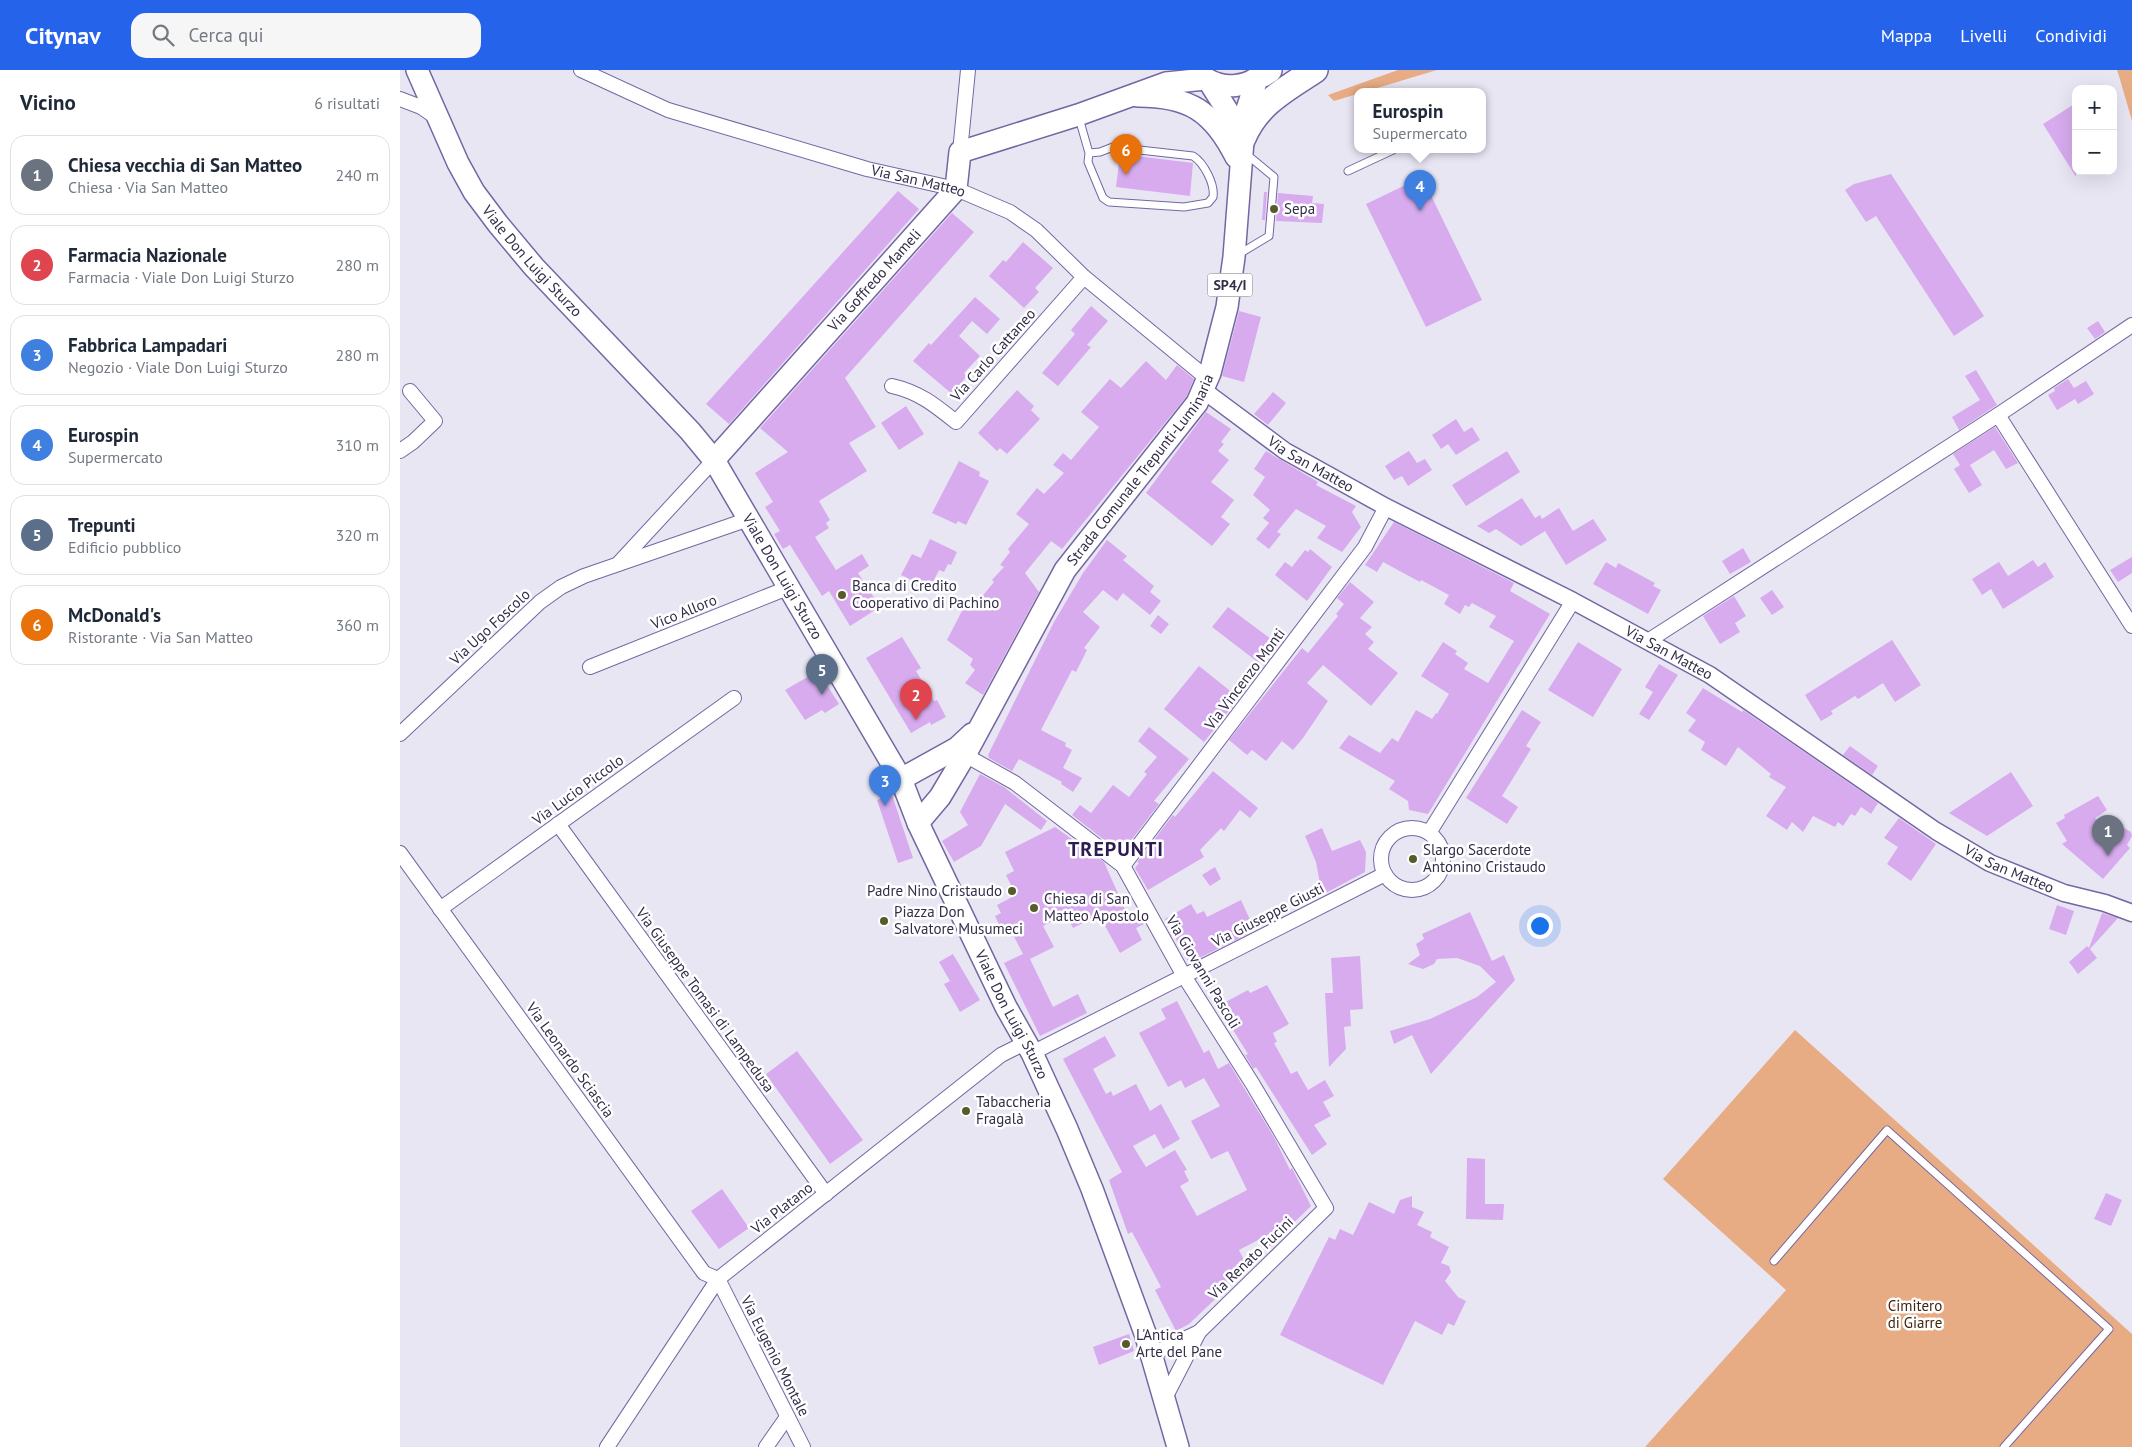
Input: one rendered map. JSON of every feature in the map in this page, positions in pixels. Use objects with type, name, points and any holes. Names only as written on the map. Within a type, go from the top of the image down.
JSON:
[{"type":"highway","points":[[1241,148],[1250,121],[1265,104],[1315,70]]},
{"type":"main road","name":"Viale Don Luigi Sturzo","points":[[417,70],[474,192],[498,224],[534,267],[690,431],[714,460],[901,779],[918,822],[1006,1006],[1029,1048],[1092,1189],[1152,1354],[1178,1447]]},
{"type":"main road","points":[[1116,100],[1157,70]]},
{"type":"main road","points":[[956,189],[960,152],[1078,115],[1166,83],[1203,76],[1220,85],[1232,86],[1264,73]]},
{"type":"main road","points":[[1241,148],[1247,107],[1264,73]]},
{"type":"main road","points":[[1203,76],[1227,110],[1241,148]]},
{"type":"main road","points":[[1116,100],[1172,99],[1196,107],[1241,148]]},
{"type":"main road","name":"Strada Comunale Trepunti-Luminaria","points":[[918,822],[940,797],[965,755],[1065,570],[1197,403],[1206,385],[1227,307],[1234,257],[1241,148]]},
{"type":"main road","name":"Via Goffredo Mameli","points":[[714,460],[956,189]]},
{"type":"main road","points":[[901,779],[957,748],[978,729]]},
{"type":"street","name":"Via San Matteo","points":[[581,70],[668,110],[867,168],[956,189],[1010,212],[1036,230],[1084,277],[1285,452],[1386,507],[1573,601],[1710,675],[1936,831],[1990,863],[2055,890],[2105,903],[2132,913]]},
{"type":"street","points":[[960,152],[968,70]]},
{"type":"street","points":[[400,99],[421,107],[439,120]]},
{"type":"street","name":"Via Carlo Cattaneo","points":[[892,386],[911,390],[925,398],[956,422],[1084,277]]},
{"type":"street","points":[[1648,641],[1998,415],[2132,325]]},
{"type":"street","points":[[400,451],[413,442],[435,421],[410,391]]},
{"type":"street","points":[[1998,415],[2132,626]]},
{"type":"street","points":[[616,566],[714,460]]},
{"type":"street","name":"Via Vincenzo Monti","points":[[1124,866],[1365,547],[1386,507]]},
{"type":"street","name":"Via Ugo Foscolo","points":[[400,734],[540,602],[569,583],[749,520]]},
{"type":"street","name":"Vico Alloro","points":[[590,666],[790,587]]},
{"type":"street","points":[[1430,833],[1573,601]]},
{"type":"street","name":"Via Lucio Piccolo","points":[[440,908],[734,698]]},
{"type":"street","name":"Via Giovanni Pascoli","points":[[965,755],[1014,783],[1124,866],[1184,976],[1252,1083],[1326,1208]]},
{"type":"street","name":"Via Giuseppe Tomasi di Lampedusa","points":[[558,824],[826,1194]]},
{"type":"street","points":[[1406,829],[1422,829],[1430,833],[1440,844],[1443,852],[1442,868],[1434,882],[1427,887],[1411,890],[1395,886],[1385,874],[1381,858],[1382,850],[1391,836],[1406,829]]},
{"type":"street","name":"Via Leonardo Sciascia","points":[[400,853],[704,1273],[718,1279]]},
{"type":"street","name":"Via Giuseppe Giusti","points":[[1029,1048],[1184,976],[1385,874]]},
{"type":"street","name":"Via Platano","points":[[607,1447],[718,1279],[1001,1055],[1029,1048]]},
{"type":"street","name":"Via Renato Fucini","points":[[1164,1400],[1199,1332],[1326,1208]]},
{"type":"street","name":"Via Eugenio Montale","points":[[718,1279],[803,1447]]},
{"type":"street","name":"Via Renato Fucini","points":[[1152,1354],[1199,1332]]},
{"type":"street","points":[[766,1447],[787,1417]]},
{"type":"lane","points":[[1078,115],[1089,153],[1088,162],[1103,198],[1109,202],[1184,207],[1208,203],[1213,197],[1211,183],[1198,160],[1193,156],[1113,147],[1100,152],[1089,153]]},
{"type":"lane","points":[[1234,257],[1269,236],[1274,177],[1241,148]]},
{"type":"lane","points":[[1348,171],[1387,153]]},
{"type":"lane","points":[[1774,1261],[1888,1130],[2108,1329],[2004,1447]]},
{"type":"green space","points":[[1398,70],[1437,70],[1377,88],[1354,88],[1354,95],[1334,101],[1328,95]]},
{"type":"green space","points":[[2117,70],[2132,70],[2132,121],[2119,76]]},
{"type":"green space","name":"Cimitero di Giarre","points":[[1795,1030],[2132,1334],[2132,1447],[1645,1447],[1786,1290],[1663,1179]]},
{"type":"building","points":[[2072,106],[2072,171],[2043,124]]},
{"type":"building","points":[[1120,154],[1193,163],[1190,196],[1116,187]]},
{"type":"building","points":[[1891,174],[1984,316],[1954,336],[1876,216],[1866,222],[1845,190],[1854,184]]},
{"type":"building","points":[[1422,177],[1482,300],[1426,327],[1366,204]]},
{"type":"building","points":[[898,191],[919,209],[729,424],[706,404]]},
{"type":"building","points":[[1264,192],[1267,192],[1265,220],[1262,220]]},
{"type":"building","points":[[1278,193],[1313,196],[1312,203],[1324,204],[1322,223],[1276,221]]},
{"type":"building","points":[[952,213],[974,232],[845,378],[876,427],[849,443],[867,471],[819,501],[830,520],[826,523],[829,528],[815,537],[836,570],[862,554],[869,566],[858,573],[880,607],[850,626],[829,591],[822,596],[790,545],[783,549],[774,534],[780,531],[765,507],[773,502],[755,473],[788,452],[760,428]]},
{"type":"building","points":[[1023,242],[1053,268],[1035,288],[1039,292],[1024,308],[989,276],[1003,260],[1006,262]]},
{"type":"building","points":[[975,297],[1000,319],[987,334],[972,321],[959,336],[980,356],[964,373],[967,376],[952,394],[913,361],[929,343],[931,345]]},
{"type":"building","points":[[1091,306],[1108,321],[1087,345],[1091,347],[1058,386],[1042,373],[1075,334],[1071,330]]},
{"type":"building","points":[[1239,311],[1261,317],[1244,382],[1222,376]]},
{"type":"building","points":[[2098,321],[2105,332],[2095,339],[2087,328]]},
{"type":"building","points":[[1146,361],[1166,380],[1177,365],[1194,379],[1186,397],[1062,549],[1051,541],[1025,573],[1039,592],[983,695],[965,683],[975,670],[970,665],[973,659],[947,640],[964,607],[970,611],[994,582],[992,580],[1004,567],[1000,565],[1010,552],[1008,549],[1029,524],[1016,514],[1037,488],[1044,494],[1064,473],[1053,465],[1063,453],[1071,460],[1099,427],[1081,412],[1110,379],[1121,388]]},
{"type":"building","points":[[1976,370],[1997,405],[1959,430],[1952,417],[1980,400],[1965,376]]},
{"type":"building","points":[[2068,379],[2074,388],[2086,381],[2094,394],[2078,404],[2075,399],[2057,410],[2048,395],[2055,391],[2054,388]]},
{"type":"building","points":[[1017,390],[1034,406],[1031,410],[1040,419],[1007,454],[1000,448],[997,451],[978,433]]},
{"type":"building","points":[[1273,392],[1286,403],[1268,425],[1254,414]]},
{"type":"building","points":[[906,406],[924,434],[899,450],[881,423]]},
{"type":"building","points":[[1206,412],[1231,429],[1221,442],[1224,444],[1218,451],[1229,460],[1211,482],[1234,500],[1221,517],[1230,524],[1212,546],[1146,493]]},
{"type":"building","points":[[1456,419],[1464,432],[1472,427],[1480,440],[1456,455],[1448,444],[1441,449],[1432,435]]},
{"type":"building","points":[[1995,427],[2018,463],[2006,469],[1994,450],[1970,465],[1982,485],[1969,493],[1954,469],[1960,465],[1953,454]]},
{"type":"building","points":[[1266,451],[1318,482],[1316,485],[1356,506],[1352,512],[1361,527],[1342,552],[1317,538],[1326,526],[1296,509],[1277,532],[1281,534],[1269,549],[1256,539],[1269,523],[1263,518],[1270,510],[1253,495],[1265,477],[1254,469]]},
{"type":"building","points":[[1409,451],[1417,463],[1425,459],[1432,470],[1408,486],[1402,476],[1394,480],[1385,466]]},
{"type":"building","points":[[1507,451],[1520,472],[1466,506],[1452,485]]},
{"type":"building","points":[[959,461],[980,472],[979,476],[989,481],[966,525],[958,521],[956,524],[932,513]]},
{"type":"building","points":[[1522,498],[1535,518],[1540,515],[1542,519],[1559,508],[1573,531],[1593,519],[1607,540],[1566,565],[1545,531],[1521,546],[1496,529],[1489,533],[1477,526]]},
{"type":"building","points":[[1394,522],[1514,583],[1510,591],[1550,614],[1428,814],[1409,810],[1408,801],[1389,789],[1395,781],[1339,748],[1349,735],[1380,753],[1392,738],[1398,742],[1416,710],[1432,719],[1437,714],[1449,694],[1421,676],[1443,642],[1457,651],[1455,654],[1468,663],[1464,669],[1488,683],[1514,641],[1489,627],[1496,616],[1472,603],[1469,607],[1465,605],[1460,614],[1444,604],[1449,595],[1421,580],[1420,582],[1383,562],[1377,572],[1365,565]]},
{"type":"building","points":[[930,539],[957,552],[951,565],[948,564],[944,572],[939,570],[933,582],[929,580],[926,587],[901,575],[912,554],[921,558]]},
{"type":"building","points":[[1107,540],[1127,556],[1123,560],[1154,586],[1150,592],[1161,601],[1150,615],[1123,593],[1117,601],[1103,590],[1083,612],[1100,627],[1084,648],[1087,650],[1076,672],[1072,670],[1041,730],[1066,743],[1065,746],[1072,750],[1063,768],[1082,778],[1073,792],[1061,784],[1062,782],[1019,759],[1012,771],[989,758],[988,755],[1054,622],[1083,573]]},
{"type":"building","points":[[1743,548],[1751,562],[1730,574],[1722,561]]},
{"type":"building","points":[[1310,549],[1332,567],[1307,601],[1275,575],[1285,562],[1292,567],[1305,550],[1308,552]]},
{"type":"building","points":[[2132,557],[2132,573],[2118,582],[2110,570]]},
{"type":"building","points":[[2033,560],[2038,567],[2045,562],[2054,577],[2003,609],[1991,589],[1982,595],[1972,579],[1999,562],[2008,576]]},
{"type":"building","points":[[1606,562],[1616,568],[1618,563],[1655,583],[1653,586],[1661,590],[1648,614],[1593,584]]},
{"type":"building","points":[[1350,582],[1374,602],[1360,618],[1372,627],[1365,634],[1374,642],[1368,649],[1398,673],[1371,706],[1323,665],[1307,683],[1328,701],[1293,750],[1282,741],[1266,761],[1252,750],[1247,755],[1229,740],[1302,648],[1308,653],[1338,616],[1336,614],[1344,604],[1337,598]]},
{"type":"building","points":[[1772,590],[1784,607],[1772,615],[1760,598]]},
{"type":"building","points":[[1734,596],[1746,616],[1735,623],[1740,632],[1720,644],[1703,616]]},
{"type":"building","points":[[1228,607],[1275,642],[1259,663],[1212,627]]},
{"type":"building","points":[[1158,615],[1169,624],[1161,634],[1150,626]]},
{"type":"building","points":[[902,637],[921,668],[916,671],[934,701],[937,700],[946,717],[931,725],[930,722],[911,733],[866,658]]},
{"type":"building","points":[[1892,640],[1921,685],[1895,702],[1883,683],[1858,699],[1855,696],[1831,711],[1833,714],[1821,721],[1805,695]]},
{"type":"building","points":[[1578,642],[1622,669],[1593,717],[1548,690]]},
{"type":"building","points":[[1659,664],[1678,675],[1649,720],[1639,714],[1653,692],[1645,687]]},
{"type":"building","points":[[1199,666],[1239,698],[1204,742],[1164,709]]},
{"type":"building","points":[[818,671],[839,704],[825,713],[822,710],[805,720],[785,690]]},
{"type":"building","points":[[1703,688],[1742,712],[1743,710],[1878,803],[1871,814],[1861,807],[1855,816],[1851,814],[1843,826],[1838,822],[1835,827],[1813,816],[1803,832],[1792,822],[1787,830],[1766,816],[1786,787],[1769,777],[1771,774],[1738,747],[1726,766],[1701,750],[1705,742],[1688,731],[1696,720],[1686,713]]},
{"type":"building","points":[[1522,710],[1541,722],[1526,746],[1531,749],[1502,796],[1518,807],[1507,824],[1466,798]]},
{"type":"building","points":[[1149,727],[1189,759],[1154,801],[1159,804],[1123,851],[1118,847],[1116,849],[1072,815],[1080,805],[1091,813],[1113,785],[1129,797],[1147,774],[1144,772],[1157,757],[1138,741]]},
{"type":"building","points":[[1850,746],[1878,766],[1872,775],[1843,755]]},
{"type":"building","points":[[1213,771],[1258,808],[1250,818],[1240,810],[1224,831],[1221,828],[1200,850],[1204,857],[1148,890],[1135,868],[1139,863],[1137,862],[1173,815],[1175,817]]},
{"type":"building","points":[[2011,772],[2033,806],[1987,836],[1949,813]]},
{"type":"building","points":[[980,774],[1004,787],[1047,821],[1041,830],[1005,804],[981,846],[954,862],[942,841],[968,825],[960,812]]},
{"type":"building","points":[[892,795],[913,858],[898,863],[877,800]]},
{"type":"building","points":[[2098,796],[2107,810],[2095,818],[2113,835],[2124,828],[2131,832],[2132,836],[2127,845],[2130,848],[2103,879],[2062,844],[2067,841],[2056,823],[2065,818],[2064,815]]},
{"type":"building","points":[[1899,818],[1936,844],[1911,881],[1887,864],[1898,847],[1884,838]]},
{"type":"building","points":[[1055,827],[1104,862],[1128,916],[1137,911],[1144,924],[1136,928],[1142,940],[1120,953],[1099,915],[1073,928],[1066,914],[1043,926],[1054,947],[1030,959],[1053,1007],[1078,994],[1087,1013],[1040,1036],[1004,963],[1023,954],[1009,927],[1002,931],[995,916],[1001,913],[997,905],[1016,895],[1006,875],[1014,871],[1005,852]]},
{"type":"building","points":[[1322,828],[1332,851],[1360,840],[1366,852],[1365,872],[1322,895],[1316,862],[1305,836]]},
{"type":"building","points":[[1215,867],[1221,879],[1210,886],[1202,875]]},
{"type":"building","points":[[1241,900],[1252,924],[1244,928],[1248,934],[1189,963],[1165,919],[1191,904],[1197,914],[1204,911],[1207,917]]},
{"type":"building","points":[[2057,905],[2074,911],[2066,935],[2049,929]]},
{"type":"building","points":[[1470,912],[1492,961],[1504,955],[1515,980],[1431,1074],[1412,1035],[1394,1044],[1390,1031],[1430,1019],[1477,997],[1496,982],[1480,966],[1457,958],[1437,959],[1434,964],[1423,969],[1408,964],[1420,955],[1416,944],[1424,939],[1422,934]]},
{"type":"building","points":[[2102,913],[2118,918],[2090,949],[2097,958],[2078,974],[2069,962],[2087,946],[2089,948]]},
{"type":"building","points":[[953,954],[980,1000],[960,1012],[944,984],[950,981],[939,962]]},
{"type":"building","points":[[1360,956],[1363,1009],[1350,1010],[1351,1026],[1344,1027],[1346,1049],[1329,1067],[1325,993],[1333,993],[1331,958]]},
{"type":"building","points":[[1267,985],[1289,1024],[1273,1033],[1277,1042],[1274,1043],[1291,1074],[1297,1071],[1308,1090],[1325,1080],[1334,1096],[1323,1102],[1331,1116],[1314,1125],[1327,1144],[1312,1155],[1256,1067],[1253,1069],[1245,1055],[1248,1054],[1218,1006],[1248,990],[1250,993]]},
{"type":"building","points":[[1177,1001],[1204,1053],[1209,1050],[1218,1069],[1229,1063],[1275,1139],[1290,1170],[1292,1168],[1311,1206],[1269,1247],[1264,1237],[1239,1250],[1247,1266],[1225,1278],[1229,1286],[1189,1324],[1176,1331],[1155,1290],[1161,1287],[1132,1232],[1128,1234],[1109,1180],[1122,1172],[1063,1059],[1105,1036],[1116,1056],[1093,1069],[1106,1094],[1111,1091],[1113,1096],[1136,1084],[1150,1111],[1161,1104],[1180,1139],[1163,1149],[1155,1134],[1133,1146],[1146,1167],[1175,1150],[1187,1170],[1184,1171],[1189,1181],[1180,1186],[1197,1216],[1247,1190],[1228,1151],[1211,1159],[1191,1121],[1220,1106],[1204,1078],[1185,1088],[1181,1080],[1168,1087],[1139,1033],[1166,1019],[1161,1009]]},
{"type":"building","points":[[797,1051],[863,1140],[830,1164],[766,1074]]},
{"type":"building","points":[[1467,1158],[1485,1159],[1485,1204],[1504,1204],[1503,1220],[1466,1219]]},
{"type":"building","points":[[722,1189],[749,1228],[719,1249],[691,1211]]},
{"type":"building","points":[[2106,1193],[2122,1200],[2111,1226],[2094,1219]]},
{"type":"building","points":[[1412,1196],[1412,1207],[1424,1212],[1417,1225],[1432,1232],[1430,1237],[1449,1247],[1441,1263],[1449,1266],[1451,1272],[1445,1281],[1458,1297],[1466,1301],[1454,1326],[1448,1323],[1442,1335],[1415,1321],[1383,1385],[1280,1335],[1329,1237],[1335,1240],[1340,1229],[1353,1235],[1369,1202],[1394,1214],[1400,1200]]},
{"type":"building","points":[[1129,1334],[1134,1351],[1099,1365],[1093,1347]]},
{"type":"place","name":"McDonald's","points":[[1126,175]]},
{"type":"place","name":"Sepa","points":[[1274,209]]},
{"type":"place","name":"Eurospin","points":[[1420,211]]},
{"type":"place","name":"Banca di Credito Cooperativo di Pachino","points":[[842,595]]},
{"type":"place","name":"Trepunti","points":[[822,695]]},
{"type":"place","name":"Farmacia Nazionale","points":[[916,720]]},
{"type":"place","name":"Fabbrica Lampadari","points":[[885,806]]},
{"type":"place","name":"Chiesa vecchia di San Matteo","points":[[2108,856]]},
{"type":"place","name":"Slargo Sacerdote Antonino Cristaudo","points":[[1413,859]]},
{"type":"place","name":"Padre Nino Cristaudo","points":[[1012,891]]},
{"type":"place","name":"Chiesa di San Matteo Apostolo","points":[[1034,908]]},
{"type":"place","name":"Piazza Don Salvatore Musumeci","points":[[884,921]]},
{"type":"place","name":"Tabaccheria Fragalà","points":[[966,1111]]},
{"type":"place","name":"L'Antica Arte del Pane","points":[[1126,1344]]},
{"type":"district","name":"TREPUNTI","points":[[1116,849]]}]
